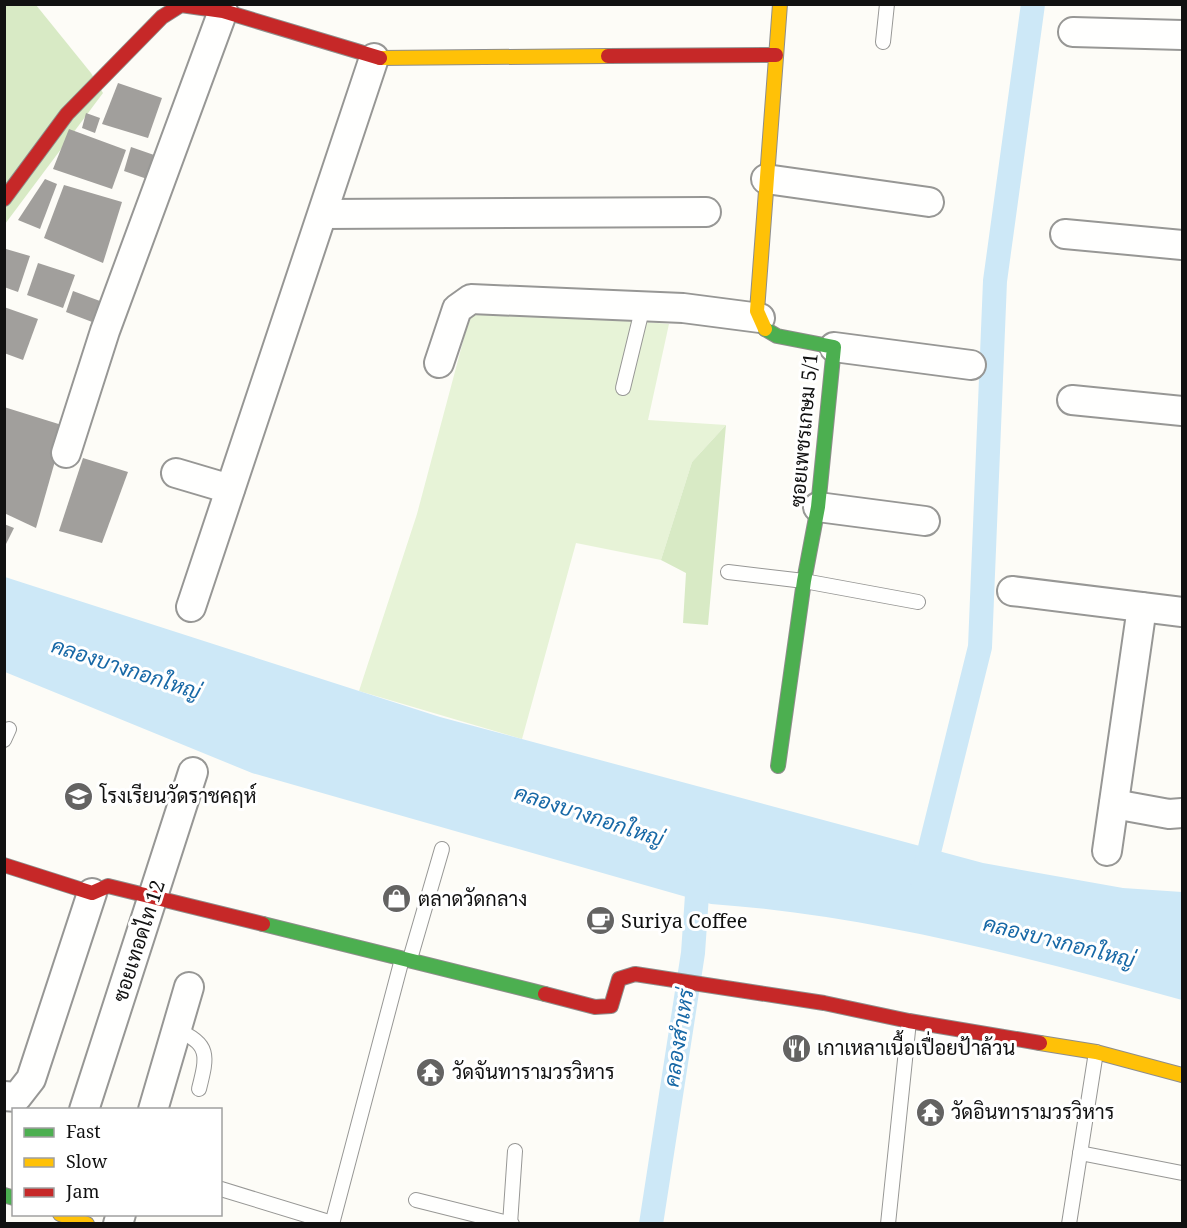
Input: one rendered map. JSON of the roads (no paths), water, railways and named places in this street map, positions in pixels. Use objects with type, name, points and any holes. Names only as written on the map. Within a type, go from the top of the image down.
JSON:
[{"type":"street","points":[[760,318],[757,311],[780,4]]},
{"type":"street","points":[[4,200],[67,114],[162,17],[182,5],[224,11],[374,58],[776,55]]},
{"type":"street","points":[[66,453],[105,331],[224,11]]},
{"type":"street","points":[[1073,32],[1182,35]]},
{"type":"street","points":[[191,607],[374,58]]},
{"type":"street","points":[[766,179],[929,202]]},
{"type":"street","points":[[323,214],[706,212]]},
{"type":"street","points":[[1065,234],[1182,245]]},
{"type":"street","points":[[439,363],[457,309],[471,299],[683,308],[760,318]]},
{"type":"street","name":"ซอยเพชรเกษม 5/1","points":[[760,318],[764,328],[777,336],[834,347],[818,507],[804,581],[778,766]]},
{"type":"street","points":[[834,347],[971,365]]},
{"type":"street","points":[[1072,400],[1182,411]]},
{"type":"street","points":[[176,473],[230,489]]},
{"type":"street","points":[[818,507],[925,521]]},
{"type":"street","points":[[1012,591],[1182,612]]},
{"type":"street","points":[[1107,851],[1142,607]]},
{"type":"street","name":"ซอยเทอดไท 12","points":[[85,1108],[193,772]]},
{"type":"street","points":[[1114,804],[1169,814],[1182,813]]},
{"type":"street","points":[[4,865],[100,890],[154,896],[595,1007],[611,1006],[619,979],[635,974],[654,979],[710,985],[824,1003],[909,1021],[1096,1052],[1182,1075]]},
{"type":"street","points":[[4,1096],[17,1097],[31,1079],[100,890]]},
{"type":"street","points":[[154,1108],[189,987]]},
{"type":"street","points":[[63,1216],[87,1224]]},
{"type":"lane","points":[[883,42],[887,4]]},
{"type":"lane","points":[[623,388],[643,306]]},
{"type":"lane","points":[[728,572],[804,581],[918,602]]},
{"type":"lane","points":[[222,1189],[332,1223],[406,958],[442,849]]},
{"type":"lane","points":[[888,1224],[909,1021]]},
{"type":"lane","points":[[176,1030],[195,1037],[202,1048],[206,1063],[199,1089]]},
{"type":"lane","points":[[1068,1224],[1096,1052]]},
{"type":"lane","points":[[416,1200],[511,1223],[515,1150]]},
{"type":"lane","points":[[1080,1153],[1182,1173]]},
{"type":"water","name":"คลองบางกอกใหญ่","points":[[5,577],[440,717],[983,863],[1123,888],[1182,892],[1182,1000],[949,940],[830,918],[711,904],[252,773],[5,672]]},
{"type":"waterway","points":[[922,880],[980,647],[995,281],[1033,4]]},
{"type":"waterway","name":"คลองสำเหร่","points":[[651,1224],[693,953],[699,866]]},
{"type":"place","name":"โรงเรียนวัดราชคฤห์","points":[[79,796]]},
{"type":"place","name":"ตลาดวัดกลาง","points":[[397,899]]},
{"type":"place","name":"Suriya Coffee","points":[[600,921]]},
{"type":"place","name":"เกาเหลาเนื้อเปื่อยป้าล้วน","points":[[796,1048]]},
{"type":"place","name":"วัดจันทารามวรวิหาร","points":[[431,1072]]},
{"type":"place","name":"วัดอินทารามวรวิหาร","points":[[930,1112]]}]
